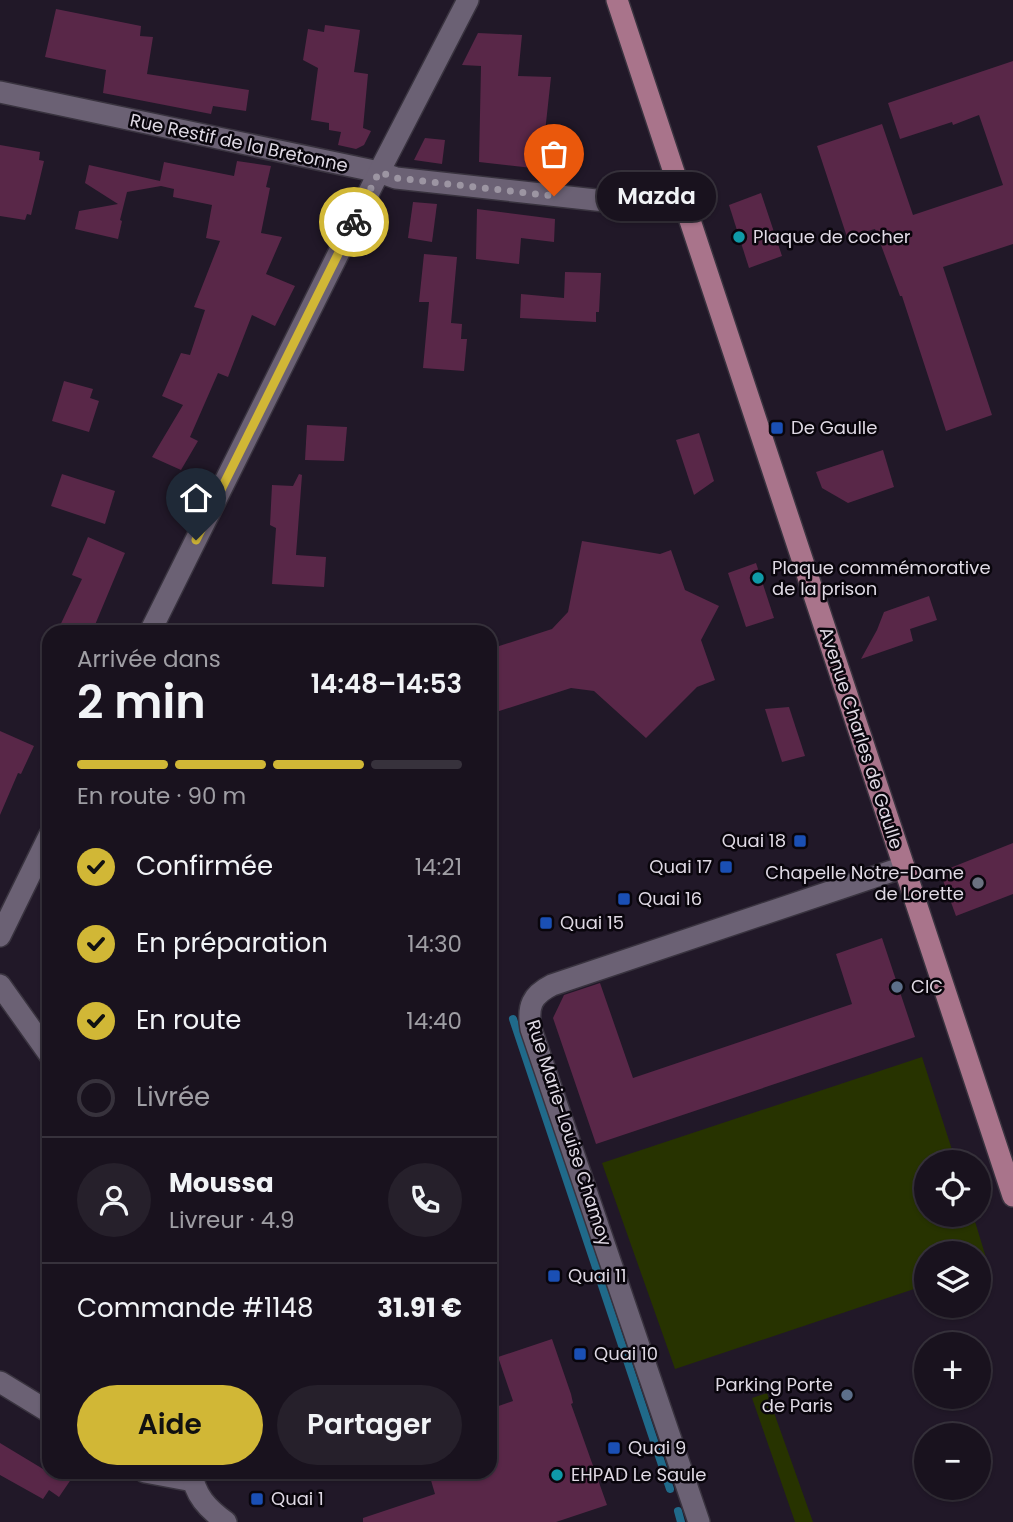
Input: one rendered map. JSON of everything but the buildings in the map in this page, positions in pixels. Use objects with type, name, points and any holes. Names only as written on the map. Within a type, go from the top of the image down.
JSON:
[{"type":"main road","name":"Avenue Charles de Gaulle","points":[[617,0],[1013,1196]]},
{"type":"street","points":[[153,625],[379,172],[468,0]]},
{"type":"street","name":"Rue Restif de la Bretonne","points":[[0,92],[379,172],[396,178],[687,210]]},
{"type":"street","points":[[0,936],[42,850]]},
{"type":"street","name":"Rue Marie-Louise Chamoy","points":[[699,1522],[531,1029],[528,1014],[531,1002],[541,990],[552,985],[904,867]]},
{"type":"street","points":[[0,985],[42,1044]]},
{"type":"street","points":[[0,1382],[42,1408]]},
{"type":"street","points":[[194,1479],[201,1500],[226,1522]]},
{"type":"green space","points":[[922,1057],[952,1150],[914,1150],[914,1227],[977,1227],[981,1241],[914,1241],[914,1289],[675,1369],[602,1163]]},
{"type":"green space","points":[[767,1393],[813,1522],[795,1522],[752,1398]]},
{"type":"waterway","points":[[513,1019],[670,1489]]},
{"type":"waterway","points":[[678,1511],[681,1522]]},
{"type":"way so far","points":[[354,222],[379,172],[396,178],[554,196]]},
{"type":"place","name":"Mazda","points":[[554,196]]},
{"type":"place","name":"Plaque de cocher","points":[[739,237]]},
{"type":"place","name":"De Gaulle","points":[[777,428]]},
{"type":"place","name":"Plaque commémorative de la prison","points":[[758,578]]},
{"type":"place","name":"Quai 18","points":[[800,841]]},
{"type":"place","name":"Quai 17","points":[[726,867]]},
{"type":"place","name":"Chapelle Notre-Dame de Lorette","points":[[978,883]]},
{"type":"place","name":"Quai 16","points":[[624,899]]},
{"type":"place","name":"Quai 15","points":[[546,923]]},
{"type":"place","name":"CIC","points":[[897,987]]},
{"type":"place","name":"Quai 11","points":[[554,1276]]},
{"type":"place","name":"Quai 10","points":[[580,1354]]},
{"type":"place","name":"Parking Porte de Paris","points":[[847,1395]]},
{"type":"place","name":"Quai 9","points":[[614,1448]]},
{"type":"place","name":"EHPAD Le Saule","points":[[557,1475]]},
{"type":"place","name":"Quai 1","points":[[257,1499]]},
{"type":"route","points":[[196,540],[354,222]]}]
